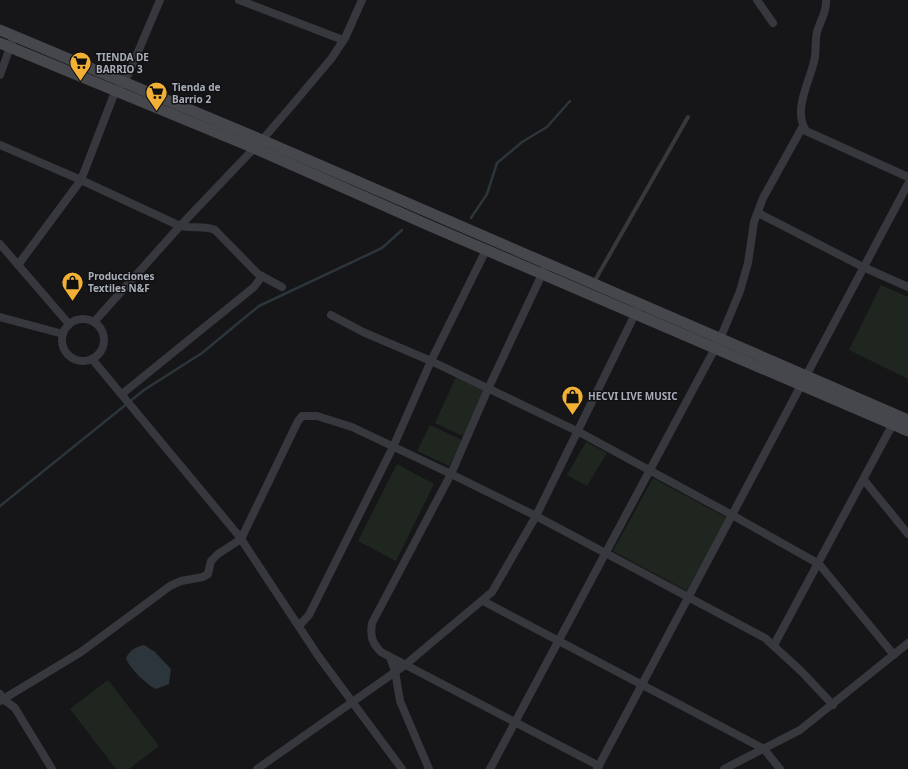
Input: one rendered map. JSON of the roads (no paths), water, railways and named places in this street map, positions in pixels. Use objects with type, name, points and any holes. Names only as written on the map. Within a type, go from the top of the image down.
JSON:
[{"type":"street","points":[[18,265],[81,180],[117,92],[129,73],[160,0]]},
{"type":"street","points":[[239,0],[343,40]]},
{"type":"street","points":[[94,322],[180,226],[262,140],[331,59],[343,40],[362,0]]},
{"type":"street","points":[[756,0],[773,23]]},
{"type":"street","points":[[826,0],[824,16],[815,41],[814,57],[801,109],[801,122],[806,131],[908,177]]},
{"type":"street","points":[[0,30],[262,140],[544,269],[638,309],[720,338],[804,381]]},
{"type":"street","points":[[0,75],[5,45],[14,36]]},
{"type":"street","points":[[5,45],[254,148],[486,250],[592,284],[715,349],[804,381],[899,420],[908,431]]},
{"type":"street","points":[[490,769],[715,349],[740,291],[748,263],[754,222],[763,198],[803,126]]},
{"type":"street","points":[[0,145],[81,180],[180,226],[192,229],[208,227],[215,230],[262,276],[282,287]]},
{"type":"street","points":[[544,269],[488,389],[451,474],[372,623],[371,637],[374,644],[381,652],[598,767],[908,184]]},
{"type":"street","points":[[758,213],[863,267],[908,287]]},
{"type":"street","points":[[0,244],[69,324]]},
{"type":"street","points":[[299,626],[309,615],[392,447],[431,361],[486,250]]},
{"type":"street","points":[[122,394],[254,287],[262,276]]},
{"type":"street","points":[[257,769],[405,665],[483,601],[500,580],[536,516],[579,432],[638,309]]},
{"type":"street","points":[[331,315],[363,332],[431,361],[579,432],[732,515],[818,564],[894,654]]},
{"type":"street","points":[[0,317],[63,334]]},
{"type":"street","points":[[81,319],[94,322],[102,332],[104,338],[101,350],[92,359],[79,361],[67,354],[63,348],[63,334],[69,324],[81,319]]},
{"type":"street","points":[[92,359],[241,539],[319,657],[354,702],[402,769]]},
{"type":"street","points":[[52,769],[15,708],[1,698],[81,652],[170,586],[181,581],[203,577],[208,574],[211,561],[218,554],[241,539],[298,421],[302,416],[317,416],[352,428],[451,474],[536,516],[604,554],[765,638],[774,645],[833,705]]},
{"type":"street","points":[[774,645],[864,480],[899,420]]},
{"type":"street","points":[[864,480],[907,532]]},
{"type":"street","points":[[483,601],[559,639],[764,750],[780,769]]},
{"type":"street","points":[[724,769],[764,750],[800,730],[833,705],[908,643]]},
{"type":"street","points":[[390,657],[395,671],[400,702],[429,769]]},
{"type":"lane","points":[[592,284],[688,118]]},
{"type":"waterway","points":[[471,218],[487,194],[497,163],[522,142],[547,127],[570,101]]},
{"type":"waterway","points":[[0,506],[144,390],[202,353],[259,306],[382,248],[402,230]]},
{"type":"place","name":"TIENDA DE BARRIO 3","points":[[80,82]]},
{"type":"place","name":"Tienda de Barrio 2","points":[[157,112]]},
{"type":"place","name":"Producciones Textiles N&F","points":[[73,302]]},
{"type":"place","name":"HECVI LIVE MUSIC","points":[[573,416]]}]
